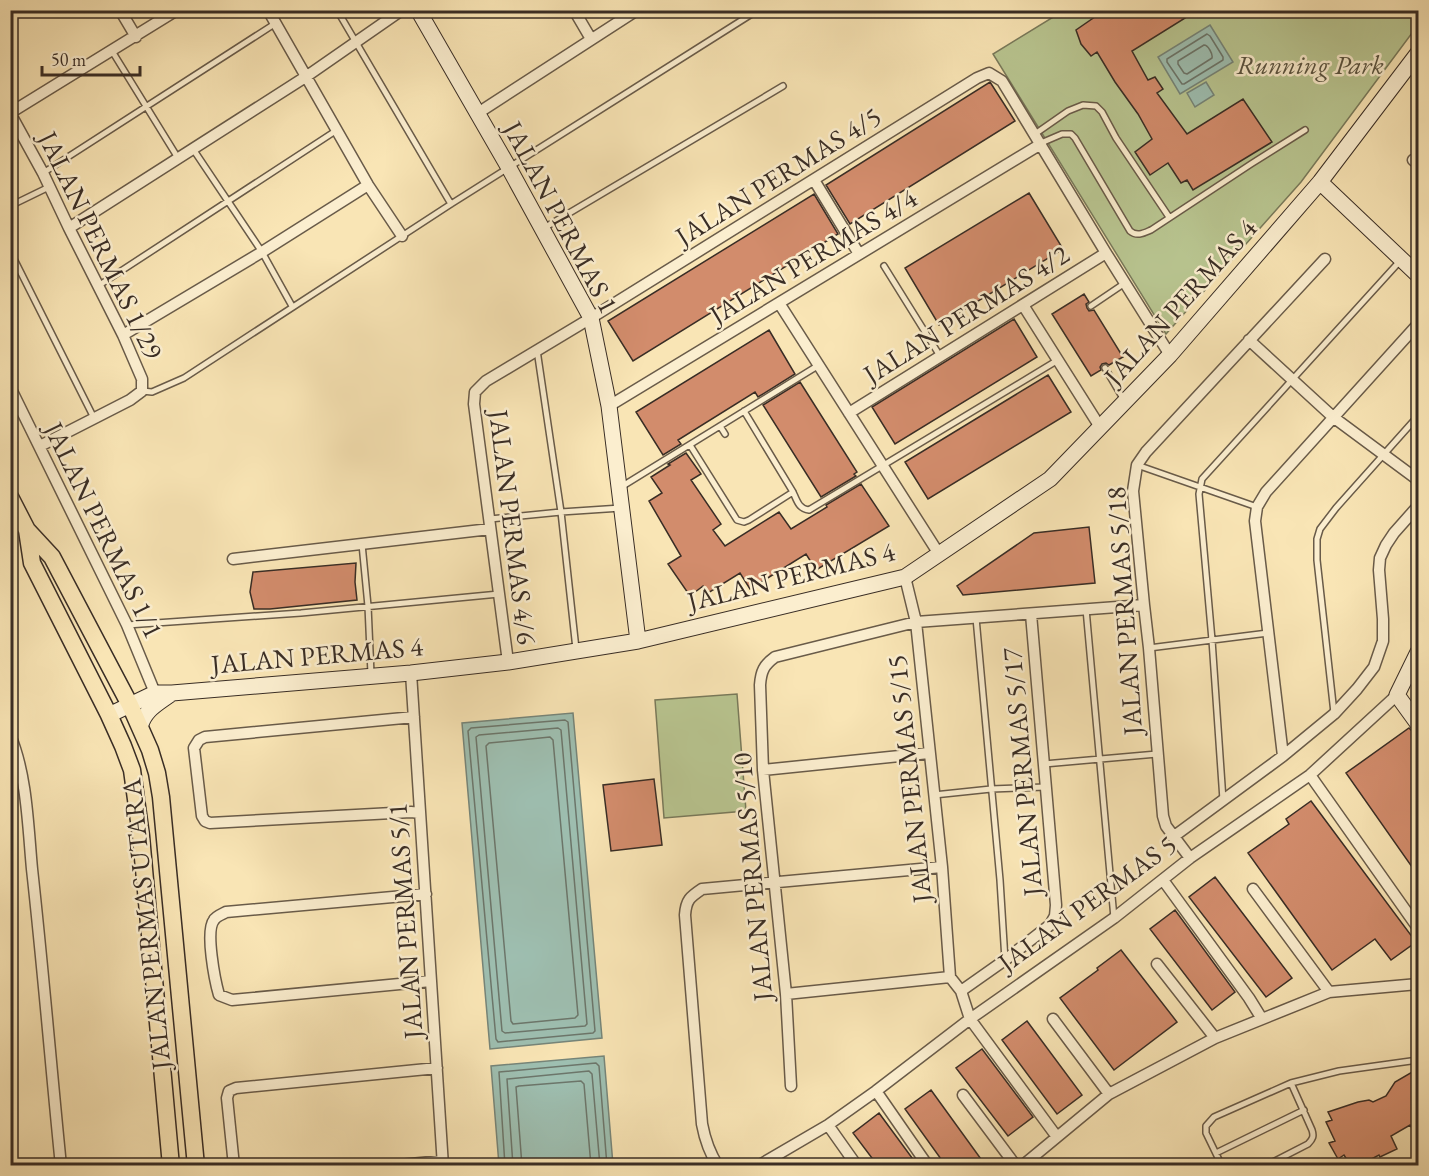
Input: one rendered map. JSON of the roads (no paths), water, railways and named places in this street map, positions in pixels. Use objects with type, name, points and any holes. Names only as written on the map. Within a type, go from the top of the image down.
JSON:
[{"type":"main road","name":"JALAN PERMAS UTARA","points":[[12,502],[27,530],[52,557],[130,705],[157,773],[196,1166]]},
{"type":"main road","name":"JALAN PERMAS UTARA","points":[[27,530],[32,562],[109,715],[132,770],[171,1166]]},
{"type":"street","points":[[120,10],[136,37]]},
{"type":"street","points":[[10,113],[177,10]]},
{"type":"street","points":[[268,10],[368,185],[402,236]]},
{"type":"street","points":[[69,228],[307,76],[402,10]]},
{"type":"street","name":"JALAN PERMAS 1","points":[[418,10],[509,168],[591,318],[609,406],[638,641]]},
{"type":"street","points":[[574,10],[591,39]]},
{"type":"street","points":[[478,113],[638,10]]},
{"type":"street","name":"JALAN PERMAS 4","points":[[109,715],[155,693],[411,673],[508,662],[638,641],[905,577],[1050,479],[1170,355],[1320,182],[1419,53]]},
{"type":"street","name":"JALAN PERMAS 4/5","points":[[591,318],[977,78],[989,73],[1002,81],[1038,139]]},
{"type":"street","name":"JALAN PERMAS 1/29","points":[[10,113],[43,172],[123,335],[142,379],[142,391],[130,400],[40,446]]},
{"type":"street","points":[[1038,139],[1170,355]]},
{"type":"street","name":"JALAN PERMAS 4/4","points":[[609,406],[859,254],[1038,139]]},
{"type":"street","points":[[814,180],[859,254]]},
{"type":"street","points":[[1320,182],[1419,275]]},
{"type":"street","points":[[123,335],[368,185]]},
{"type":"street","name":"JALAN PERMAS 4/2","points":[[849,413],[1106,253]]},
{"type":"street","name":"JALAN PERMAS 5/18","points":[[1190,858],[1173,837],[1163,816],[1133,491],[1137,465],[1146,452],[1325,259]]},
{"type":"street","points":[[779,303],[939,554]]},
{"type":"street","points":[[1023,305],[1100,427]]},
{"type":"street","name":"JALAN PERMAS 4/6","points":[[508,662],[474,404],[475,392],[486,381],[591,318]]},
{"type":"street","points":[[1283,756],[1255,521],[1257,507],[1266,492],[1419,324]]},
{"type":"street","points":[[1249,340],[1333,417],[1419,480]]},
{"type":"street","name":"JALAN PERMAS 1/1","points":[[10,387],[127,625],[155,693]]},
{"type":"street","points":[[1173,837],[1283,756],[1334,714],[1374,667],[1383,641],[1380,558],[1394,533],[1419,506]]},
{"type":"street","points":[[233,559],[362,544],[489,524]]},
{"type":"street","name":"JALAN PERMAS 5/15","points":[[905,577],[916,622],[942,867],[950,977]]},
{"type":"street","points":[[916,622],[1144,605]]},
{"type":"street","name":"JALAN PERMAS 5/17","points":[[1005,960],[1050,925],[1055,916],[1056,905],[1031,614]]},
{"type":"street","name":"JALAN PERMAS 5/10","points":[[791,1086],[786,994],[763,770],[761,673],[765,664],[775,657],[916,622]]},
{"type":"street","name":"JALAN PERMAS 5","points":[[758,1166],[828,1125],[876,1091],[970,1019],[1114,918],[1190,858],[1310,775],[1397,695],[1419,652]]},
{"type":"street","name":"JALAN PERMAS 5/1","points":[[411,673],[443,1163]]},
{"type":"street","points":[[140,727],[149,710],[172,693]]},
{"type":"street","points":[[1397,695],[1419,724]]},
{"type":"street","points":[[414,717],[205,737],[199,740],[194,748],[202,816],[210,824],[420,813]]},
{"type":"street","points":[[10,735],[16,749],[22,776],[61,1166]]},
{"type":"street","points":[[763,770],[929,753]]},
{"type":"street","points":[[1310,775],[1419,928]]},
{"type":"street","points":[[718,1166],[705,1140],[702,1124],[685,915],[686,904],[691,896],[702,889],[942,867]]},
{"type":"street","points":[[1163,880],[1250,998],[1262,1019]]},
{"type":"street","points":[[1253,889],[1329,992]]},
{"type":"street","points":[[426,894],[226,912],[214,919],[209,931],[219,995],[232,1000],[431,981]]},
{"type":"street","points":[[961,991],[1005,960]]},
{"type":"street","points":[[1156,964],[1215,1038]]},
{"type":"street","points":[[786,994],[950,977],[961,991],[970,1019],[1057,1137]]},
{"type":"street","points":[[1022,1166],[1109,1094],[1215,1038],[1329,992],[1419,984]]},
{"type":"street","points":[[1053,1019],[1109,1094]]},
{"type":"street","points":[[234,1166],[227,1098],[229,1091],[236,1088],[437,1068]]},
{"type":"street","points":[[876,1091],[928,1166]]},
{"type":"street","points":[[963,1095],[1016,1166]]},
{"type":"street","points":[[828,1125],[857,1166]]},
{"type":"street","points":[[775,1156],[782,1166]]},
{"type":"street","points":[[388,1166],[443,1163]]},
{"type":"lane","points":[[337,10],[451,204]]},
{"type":"lane","points":[[142,391],[152,392],[184,378],[451,204],[758,10]]},
{"type":"lane","points":[[43,172],[276,23]]},
{"type":"lane","points":[[112,51],[178,158]]},
{"type":"lane","points":[[543,229],[783,86]]},
{"type":"lane","points":[[1038,139],[1068,111],[1083,105],[1096,106],[1169,217]]},
{"type":"lane","points":[[98,286],[338,130]]},
{"type":"lane","points":[[1038,139],[1071,134],[1133,233],[1138,234],[1146,232],[1305,130]]},
{"type":"lane","points":[[193,149],[262,252],[292,306]]},
{"type":"lane","points":[[10,206],[50,187]]},
{"type":"lane","points":[[10,251],[94,418]]},
{"type":"lane","points":[[1222,800],[1212,640],[1199,494],[1202,479],[1402,258]]},
{"type":"lane","points":[[884,266],[940,356]]},
{"type":"lane","points":[[1091,306],[1125,283]]},
{"type":"lane","points":[[537,350],[561,512],[576,651]]},
{"type":"lane","points":[[744,411],[793,492],[799,506],[809,510],[1058,360]]},
{"type":"lane","points":[[620,487],[819,365]]},
{"type":"lane","points":[[1105,368],[1125,402]]},
{"type":"lane","points":[[1334,714],[1317,560],[1317,539],[1320,529],[1336,508],[1419,416]]},
{"type":"lane","points":[[720,426],[725,434]]},
{"type":"lane","points":[[690,445],[737,520],[749,520],[793,492]]},
{"type":"lane","points":[[1137,465],[1257,507]]},
{"type":"lane","points":[[489,524],[561,512],[623,508]]},
{"type":"lane","points":[[362,544],[368,606],[371,677]]},
{"type":"lane","points":[[127,625],[301,613],[499,594]]},
{"type":"lane","points":[[1086,609],[1114,918]]},
{"type":"lane","points":[[976,618],[1005,960]]},
{"type":"lane","points":[[1149,648],[1268,633]]},
{"type":"lane","points":[[1044,764],[1157,754]]},
{"type":"lane","points":[[934,795],[991,789],[1046,787]]},
{"type":"lane","points":[[1222,1166],[1206,1132],[1206,1126],[1214,1117],[1291,1083],[1339,1071],[1419,1060]]},
{"type":"lane","points":[[1265,1166],[1313,1140],[1312,1130],[1291,1083]]},
{"type":"lane","points":[[1216,1153],[1304,1110]]},
{"type":"water","points":[[1210,25],[1233,62],[1180,94],[1158,57]]},
{"type":"water","points":[[1206,82],[1214,95],[1195,107],[1187,93]]},
{"type":"water","points":[[573,713],[602,1038],[490,1049],[462,723]]},
{"type":"water","points":[[604,1056],[613,1165],[499,1165],[491,1066]]},
{"type":"park label","name":"Running Park","points":[[1310,64]]}]
